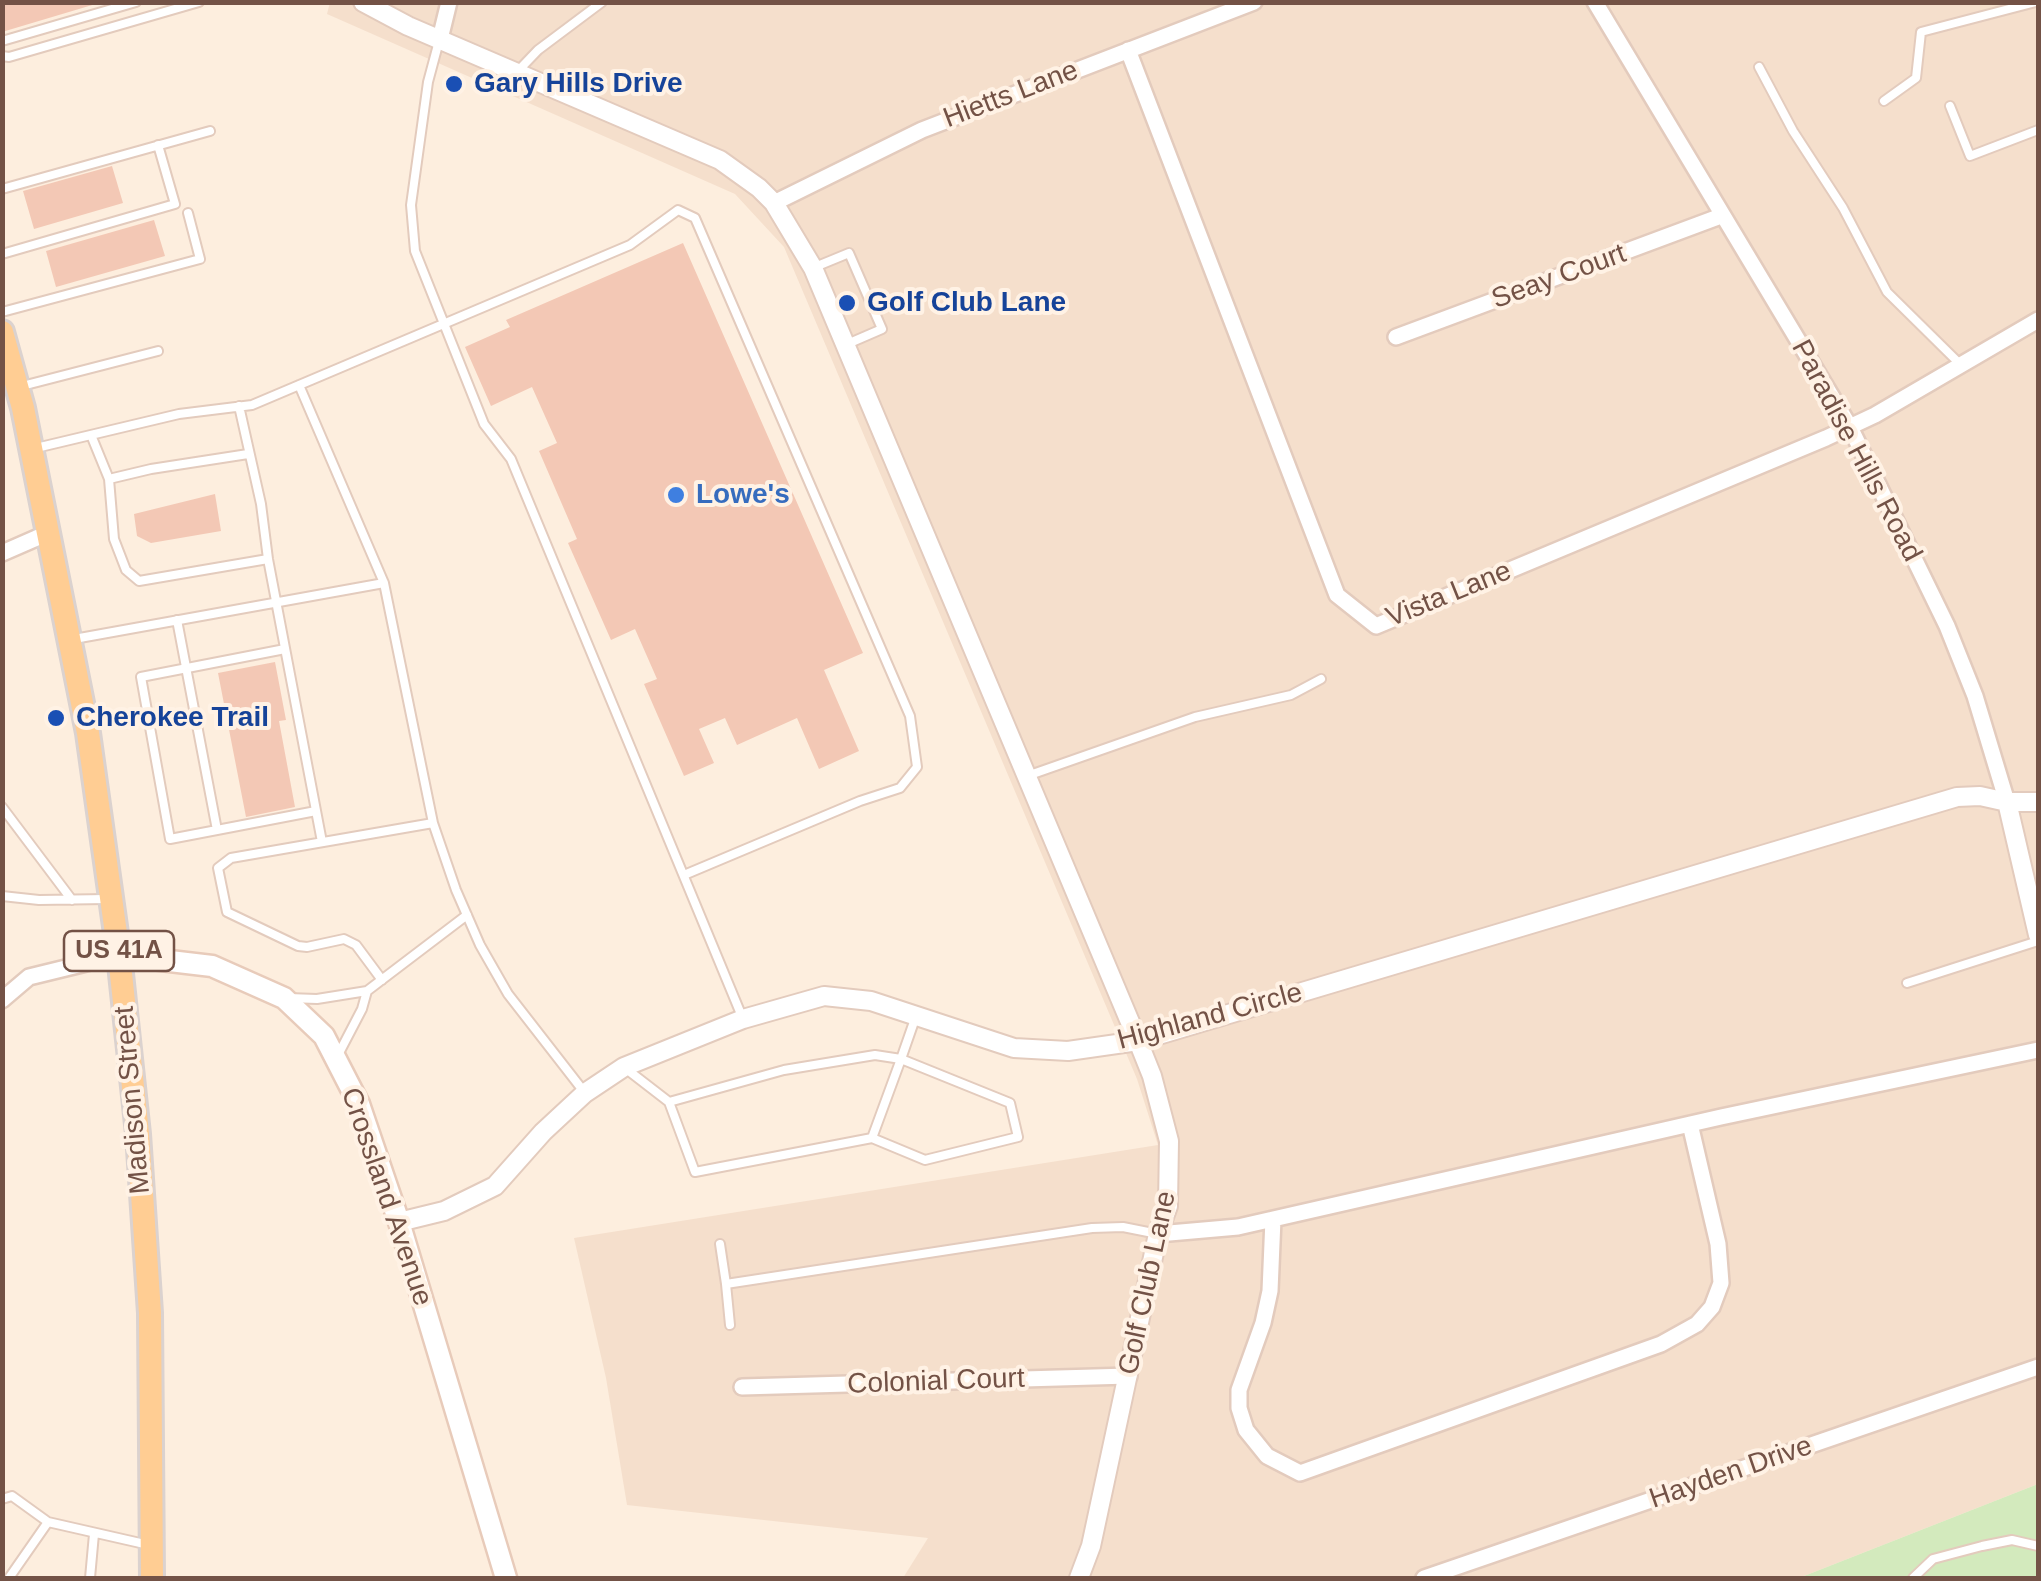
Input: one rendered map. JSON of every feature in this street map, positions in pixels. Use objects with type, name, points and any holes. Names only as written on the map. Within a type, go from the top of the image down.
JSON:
[{"type":"main road","name":"Madison Street","points":[[2,332],[31,449],[88,734],[119,955],[138,1134],[150,1313],[152,1578]]},
{"type":"main road","name":"Crossland Avenue","points":[[119,955],[212,966],[284,998],[324,1036],[359,1104],[399,1222],[506,1578]]},
{"type":"street","name":"Golf Club Lane","points":[[363,2],[697,148],[739,173],[774,203],[813,268],[1138,1041],[1152,1076],[1168,1141],[1168,1206],[1158,1234],[1091,1546],[1079,1578]]},
{"type":"street","points":[[440,38],[449,2]]},
{"type":"street","name":"Hietts Lane","points":[[774,203],[922,130],[1254,2]]},
{"type":"street","name":"Paradise Hills Road","points":[[1595,2],[1850,427],[1947,626],[1975,696],[2007,802],[2038,938]]},
{"type":"street","name":"Vista Lane","points":[[1128,50],[1337,595],[1376,626],[1875,416],[2038,320]]},
{"type":"street","name":"Seay Court","points":[[1396,337],[1722,216]]},
{"type":"street","points":[[2,553],[48,533]]},
{"type":"street","name":"Highland Circle","points":[[399,1222],[444,1211],[494,1186],[585,1093],[624,1068],[743,1019],[824,996],[871,1001],[1014,1048],[1068,1051],[1138,1041],[1957,797],[2038,802]]},
{"type":"street","points":[[2,1000],[29,977],[119,955]]},
{"type":"street","points":[[1158,1234],[1238,1227],[2038,1050]]},
{"type":"street","points":[[1273,1219],[1270,1291],[1239,1390],[1238,1408],[1246,1430],[1267,1456],[1300,1473],[1661,1344],[1697,1324],[1712,1307],[1721,1283],[1718,1244],[1690,1124]]},
{"type":"street","name":"Hayden Drive","points":[[1424,1578],[2038,1366]]},
{"type":"street","name":"Colonial Court","points":[[742,1388],[1129,1376]]},
{"type":"lane","points":[[2,41],[70,17],[136,2]]},
{"type":"lane","points":[[516,72],[538,50],[602,2]]},
{"type":"lane","points":[[1884,102],[1916,78],[1921,32],[2036,2]]},
{"type":"lane","points":[[2,56],[172,6],[196,3]]},
{"type":"lane","points":[[440,38],[428,82],[411,205],[415,251],[484,424],[511,458],[743,1019]]},
{"type":"lane","points":[[1759,66],[1793,130],[1843,208],[1887,292],[1960,365]]},
{"type":"lane","points":[[1950,106],[1970,156],[2038,130]]},
{"type":"lane","points":[[2,189],[210,131]]},
{"type":"lane","points":[[2,254],[175,204],[158,145]]},
{"type":"lane","points":[[31,449],[178,414],[252,405],[630,245],[678,210],[695,218],[910,716],[917,766],[900,788],[684,875]]},
{"type":"lane","points":[[2,312],[200,258],[188,213]]},
{"type":"lane","points":[[813,268],[850,253],[882,329],[845,345]]},
{"type":"lane","points":[[11,375],[158,351]]},
{"type":"lane","points":[[299,385],[384,583],[433,823],[466,915],[508,994],[585,1093]]},
{"type":"lane","points":[[239,406],[322,842]]},
{"type":"lane","points":[[90,435],[109,479],[114,538],[126,570],[139,581],[268,559]]},
{"type":"lane","points":[[109,479],[248,454]]},
{"type":"lane","points":[[69,640],[384,583]]},
{"type":"lane","points":[[177,620],[217,830]]},
{"type":"lane","points":[[285,648],[141,677],[170,839],[316,811]]},
{"type":"lane","points":[[1027,777],[1195,717],[1291,694],[1322,680]]},
{"type":"lane","points":[[2,807],[72,900]]},
{"type":"lane","points":[[382,980],[356,945],[344,939],[308,948],[298,946],[226,912],[218,868],[225,860],[433,823]]},
{"type":"lane","points":[[2,896],[112,900]]},
{"type":"lane","points":[[284,998],[317,999],[367,991],[466,915]]},
{"type":"lane","points":[[1907,983],[2038,938]]},
{"type":"lane","points":[[336,1059],[367,991]]},
{"type":"lane","points":[[872,1138],[916,1016]]},
{"type":"lane","points":[[624,1068],[669,1102],[695,1172],[872,1138],[925,1160],[1018,1137],[1010,1103],[900,1060],[875,1055],[784,1070],[669,1102]]},
{"type":"lane","points":[[726,1284],[1092,1228],[1123,1227],[1158,1234]]},
{"type":"lane","points":[[720,1244],[730,1325]]},
{"type":"lane","points":[[2,1499],[12,1496],[48,1522],[153,1546]]},
{"type":"lane","points":[[9,1578],[48,1522]]},
{"type":"lane","points":[[90,1578],[94,1534]]},
{"type":"lane","points":[[1913,1578],[1932,1559],[2012,1540],[2038,1546]]},
{"type":"shaded area","points":[[330,2],[2038,3],[2038,1484],[1799,1578],[903,1578],[928,1538],[627,1505],[606,1378],[574,1238],[1158,1145],[1137,1079],[784,247],[735,194],[327,14]]},
{"type":"green space","points":[[2038,1484],[2038,1578],[1799,1578]]},
{"type":"building","points":[[2,2],[99,2],[99,3],[2,32]]},
{"type":"building","points":[[112,166],[123,203],[34,229],[23,191]]},
{"type":"building","points":[[154,220],[165,256],[56,287],[46,251]]},
{"type":"building","name":"Lowe's","points":[[683,243],[863,653],[824,670],[859,751],[819,769],[797,718],[737,745],[725,718],[699,729],[714,763],[684,776],[644,684],[657,679],[635,629],[611,640],[568,543],[577,539],[539,451],[557,443],[532,387],[491,406],[465,347],[510,327],[506,320]]},
{"type":"building","points":[[215,494],[221,531],[151,543],[137,536],[134,514]]},
{"type":"building","points":[[275,662],[286,720],[279,721],[295,807],[246,817],[218,673]]},
{"type":"place","name":"Gary Hills Drive","points":[[454,84]]},
{"type":"place","name":"Golf Club Lane","points":[[847,303]]},
{"type":"place","name":"Lowe's","points":[[676,495]]},
{"type":"place","name":"Cherokee Trail","points":[[56,718]]}]
